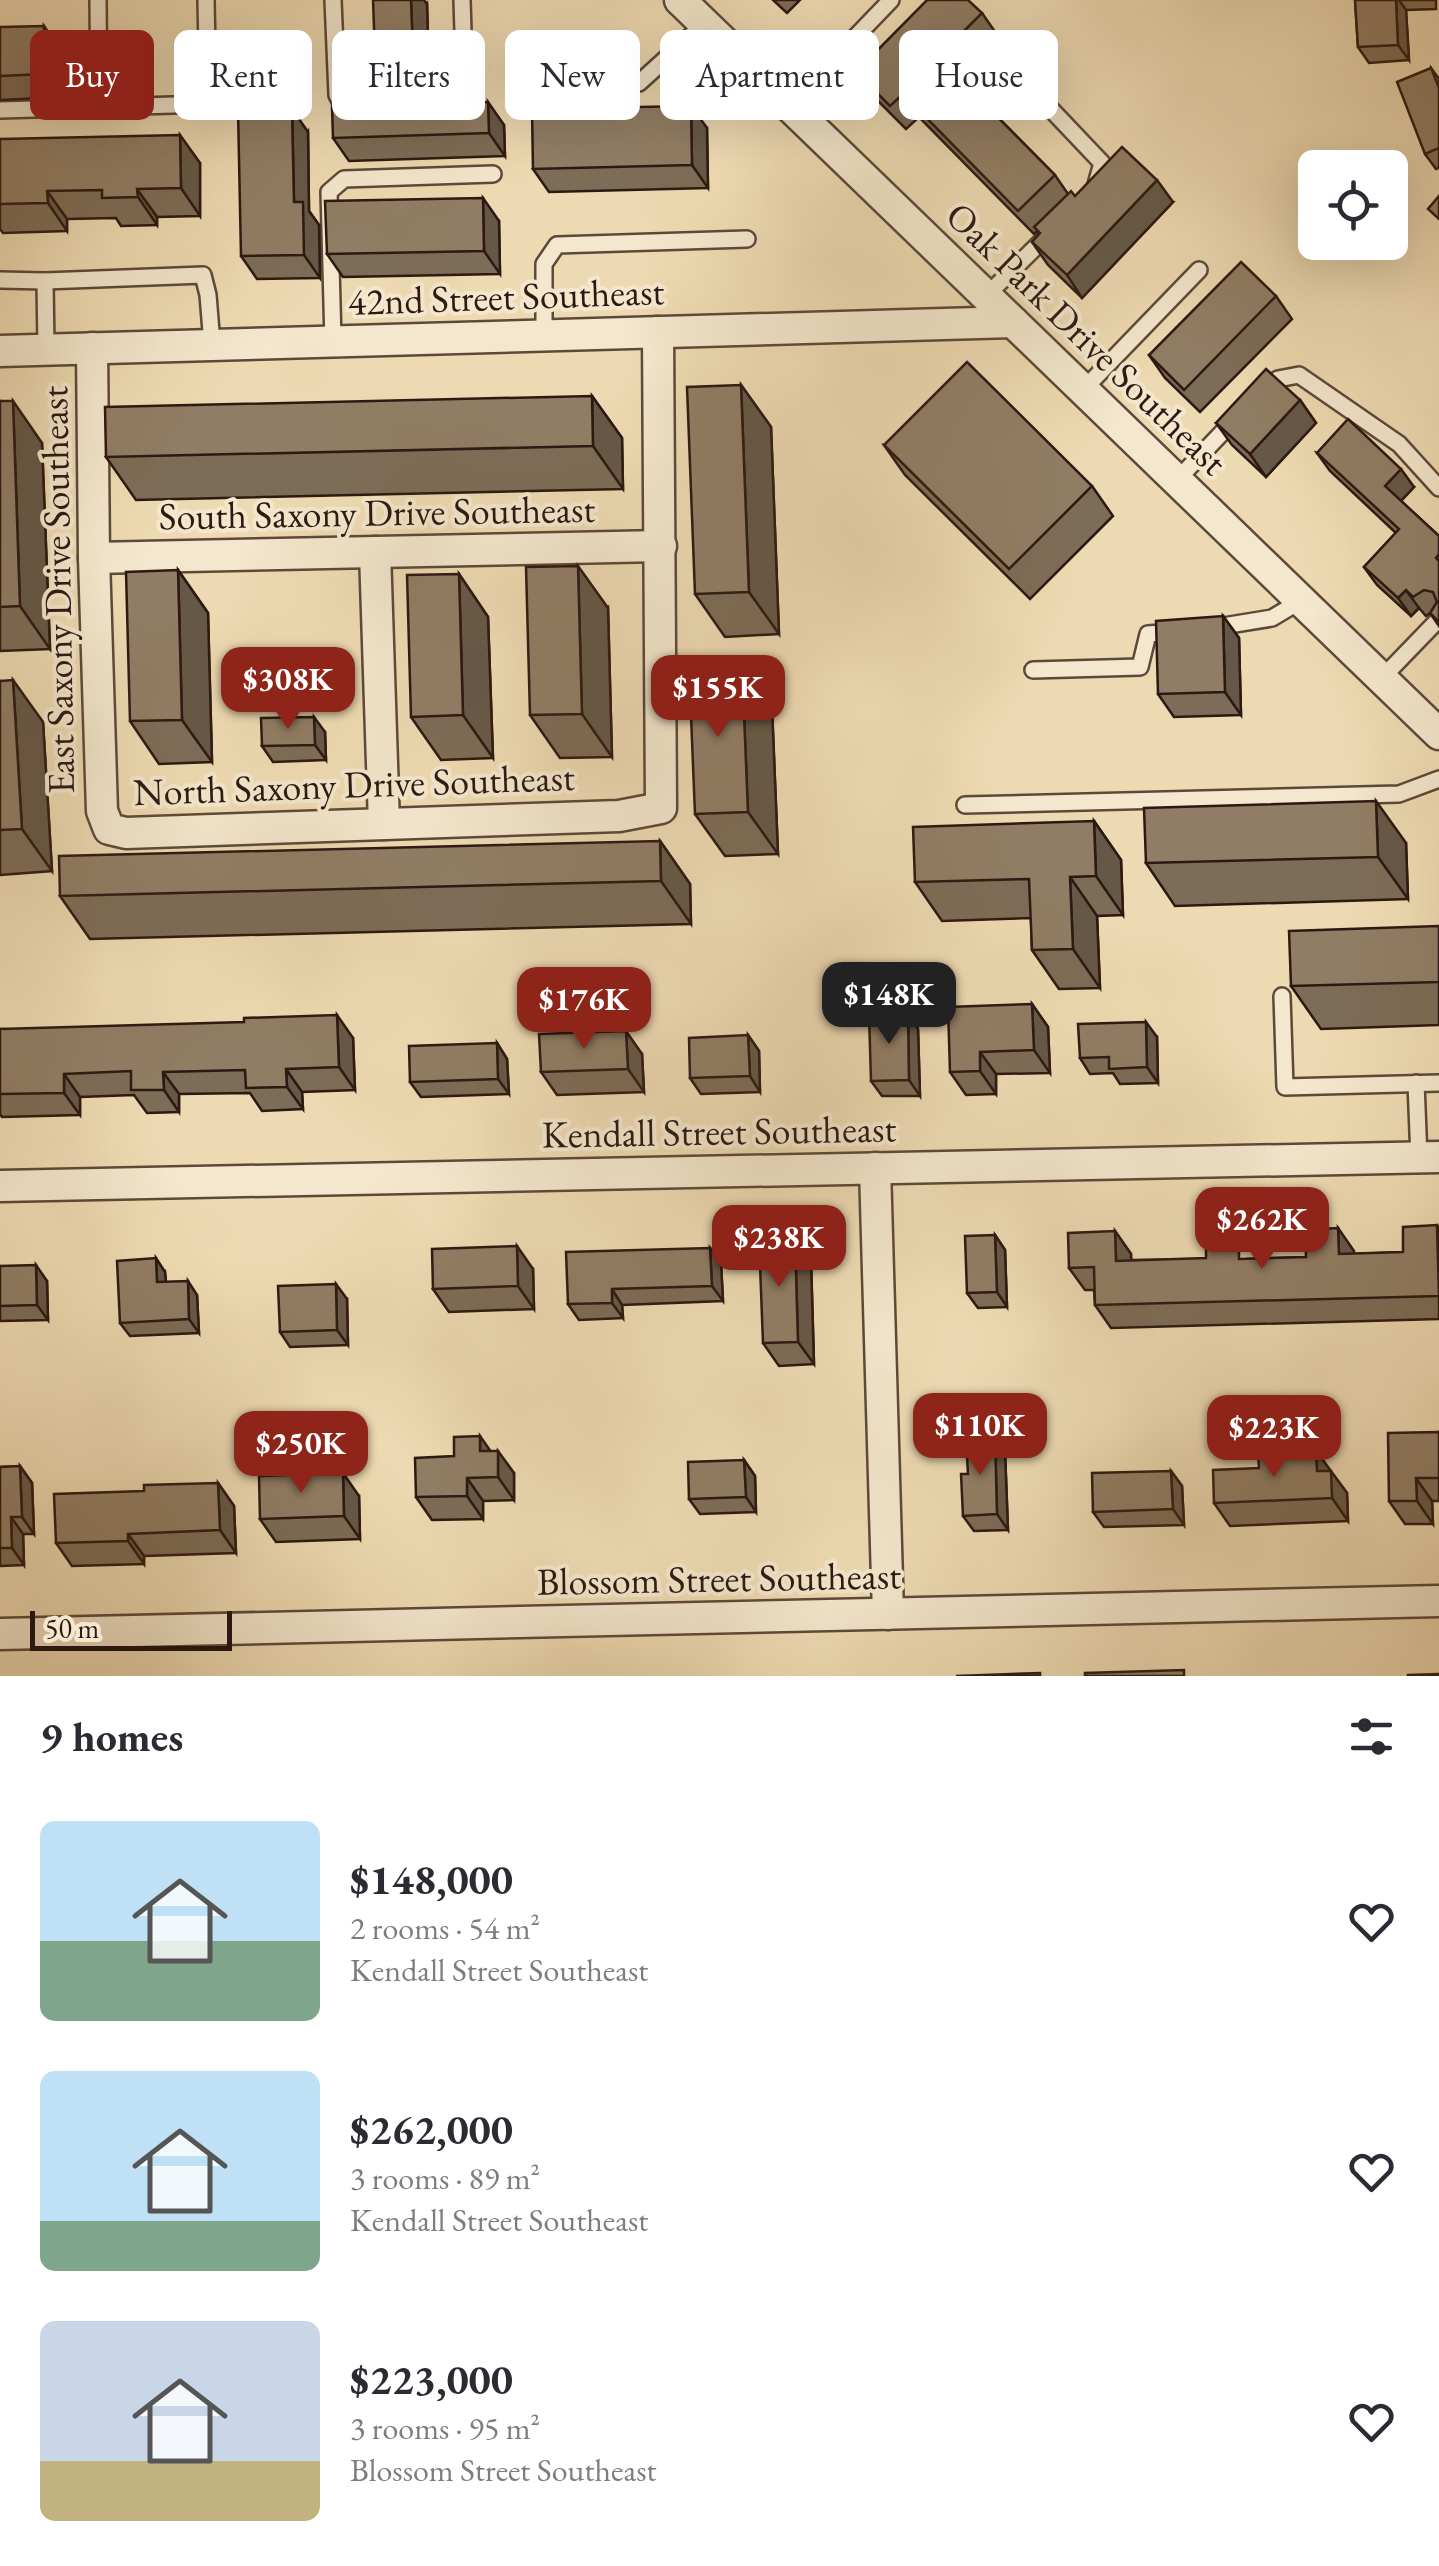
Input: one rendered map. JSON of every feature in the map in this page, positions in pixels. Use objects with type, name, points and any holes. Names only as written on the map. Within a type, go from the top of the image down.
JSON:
[{"type":"street","name":"Oak Park Drive Southeast","points":[[680,0],[710,30]]},
{"type":"street","name":"Oak Park Drive Southeast","points":[[804,120],[1439,734]]},
{"type":"street","name":"42nd Street Southeast","points":[[0,350],[1013,322]]},
{"type":"street","points":[[658,332],[661,546]]},
{"type":"street","name":"East Saxony Drive Southeast","points":[[92,348],[102,811],[109,830]]},
{"type":"street","name":"South Saxony Drive Southeast","points":[[94,558],[661,546]]},
{"type":"street","name":"North Saxony Drive Southeast","points":[[109,830],[126,833],[619,816],[661,808],[661,546]]},
{"type":"street","points":[[376,552],[384,824]]},
{"type":"street","name":"Kendall Street Southeast","points":[[0,1186],[1429,1158]]},
{"type":"street","points":[[874,1168],[888,1614]]},
{"type":"street","name":"Blossom Street Southeast","points":[[0,1634],[1439,1602]]},
{"type":"lane","points":[[98,0],[99,30]]},
{"type":"lane","points":[[154,106],[208,104],[206,0]]},
{"type":"lane","points":[[334,0],[335,30]]},
{"type":"lane","points":[[462,0],[463,30]]},
{"type":"lane","points":[[862,30],[891,0]]},
{"type":"lane","points":[[640,82],[704,24]]},
{"type":"lane","points":[[0,110],[30,109]]},
{"type":"lane","points":[[1058,117],[1102,163],[1094,191],[1080,204]]},
{"type":"lane","points":[[333,341],[330,192],[344,179],[493,174]]},
{"type":"lane","points":[[986,296],[1053,230]]},
{"type":"lane","points":[[544,336],[544,264],[557,245],[746,239]]},
{"type":"lane","points":[[1084,389],[1199,270]]},
{"type":"lane","points":[[0,280],[204,274],[212,344]]},
{"type":"lane","points":[[45,281],[46,349]]},
{"type":"lane","points":[[1178,480],[1278,379],[1299,375],[1399,444],[1439,488]]},
{"type":"lane","points":[[1033,670],[1140,667],[1148,634],[1272,618],[1302,600]]},
{"type":"lane","points":[[1382,678],[1439,619]]},
{"type":"lane","points":[[965,805],[1399,794],[1439,779]]},
{"type":"lane","points":[[1282,996],[1285,1087],[1439,1082]]},
{"type":"lane","points":[[1416,1083],[1429,1158]]},
{"type":"shaded area","points":[[308,652],[310,702],[284,703],[282,653]]},
{"type":"building","points":[[373,0],[411,0],[412,30],[374,30]]},
{"type":"building","points":[[927,0],[968,0],[982,13],[965,30],[899,30],[899,98],[890,106],[879,95],[879,49]]},
{"type":"building","points":[[1355,0],[1396,0],[1398,45],[1358,47]]},
{"type":"building","points":[[44,26],[44,30],[30,30],[30,75],[0,76],[0,27]]},
{"type":"building","points":[[1431,68],[1439,88],[1439,148],[1425,154],[1397,82]]},
{"type":"building","points":[[485,102],[489,133],[333,138],[332,120],[485,120]]},
{"type":"building","points":[[640,107],[660,107],[660,120],[691,120],[692,165],[533,169],[532,120],[640,120]]},
{"type":"building","points":[[238,120],[292,120],[294,202],[303,202],[304,255],[241,256]]},
{"type":"building","points":[[929,120],[1000,120],[1055,175],[1018,211]]},
{"type":"building","points":[[180,135],[181,188],[137,189],[138,197],[102,198],[102,190],[47,191],[48,203],[0,204],[0,139]]},
{"type":"building","points":[[1122,147],[1157,180],[1067,275],[1032,242],[1040,233],[1034,227],[1071,191],[1075,196]]},
{"type":"building","points":[[1439,196],[1439,219],[1428,209]]},
{"type":"building","points":[[483,198],[484,251],[327,254],[325,201]]},
{"type":"building","points":[[1241,262],[1276,296],[1184,390],[1149,355]]},
{"type":"building","points":[[967,362],[1092,486],[1009,569],[884,445]]},
{"type":"building","points":[[1266,369],[1300,400],[1250,454],[1216,423]]},
{"type":"building","points":[[741,385],[749,592],[695,594],[687,387]]},
{"type":"building","points":[[592,396],[593,446],[106,457],[105,407]]},
{"type":"building","points":[[0,401],[13,401],[20,606],[0,607]]},
{"type":"building","points":[[1348,419],[1401,469],[1385,486],[1439,536],[1439,622],[1430,613],[1437,602],[1433,592],[1424,590],[1413,597],[1406,590],[1398,598],[1364,567],[1399,529],[1317,453]]},
{"type":"building","points":[[578,566],[582,714],[530,715],[526,567]]},
{"type":"building","points":[[178,570],[182,720],[130,721],[126,572]]},
{"type":"building","points":[[459,574],[463,715],[411,717],[407,575]]},
{"type":"building","points":[[1223,616],[1225,692],[1158,694],[1156,621]]},
{"type":"building","points":[[742,665],[748,812],[695,814],[689,667]]},
{"type":"building","points":[[13,680],[22,829],[0,830],[0,681]]},
{"type":"building","points":[[314,717],[315,745],[262,746],[261,718]]},
{"type":"building","points":[[1376,801],[1378,857],[1146,863],[1144,808]]},
{"type":"building","points":[[1094,821],[1096,876],[1070,877],[1073,949],[1032,950],[1029,879],[915,882],[913,827]]},
{"type":"building","points":[[660,841],[661,881],[60,896],[59,856]]},
{"type":"building","points":[[1439,926],[1439,982],[1291,986],[1289,931]]},
{"type":"building","points":[[1032,1004],[1034,1050],[980,1052],[980,1071],[950,1072],[948,1007]]},
{"type":"building","points":[[908,1013],[909,1080],[871,1081],[869,1014]]},
{"type":"building","points":[[337,1015],[339,1067],[286,1069],[287,1087],[246,1088],[245,1070],[163,1072],[164,1090],[131,1090],[131,1071],[64,1074],[64,1093],[0,1094],[0,1029],[244,1022],[244,1018]]},
{"type":"building","points":[[1146,1022],[1147,1067],[1109,1069],[1109,1057],[1080,1058],[1078,1024]]},
{"type":"building","points":[[626,1031],[628,1069],[541,1072],[539,1034]]},
{"type":"building","points":[[748,1035],[750,1076],[690,1078],[689,1038]]},
{"type":"building","points":[[497,1043],[498,1079],[410,1082],[409,1046]]},
{"type":"building","points":[[1437,1225],[1439,1296],[1095,1305],[1094,1267],[1069,1268],[1068,1233],[1115,1231],[1116,1261],[1206,1258],[1206,1249],[1239,1249],[1239,1259],[1306,1257],[1305,1230],[1338,1228],[1339,1254],[1403,1252],[1403,1227]]},
{"type":"building","points":[[995,1235],[997,1292],[967,1293],[965,1236]]},
{"type":"building","points":[[795,1238],[798,1342],[763,1343],[759,1239]]},
{"type":"building","points":[[517,1246],[518,1286],[433,1289],[432,1249]]},
{"type":"building","points":[[710,1248],[712,1286],[612,1289],[612,1303],[568,1304],[566,1252]]},
{"type":"building","points":[[156,1258],[157,1282],[188,1281],[189,1319],[120,1323],[117,1261]]},
{"type":"building","points":[[36,1265],[37,1305],[0,1306],[0,1266]]},
{"type":"building","points":[[336,1284],[337,1330],[280,1332],[278,1286]]},
{"type":"building","points":[[1439,1432],[1439,1478],[1416,1478],[1417,1501],[1389,1501],[1388,1433]]},
{"type":"building","points":[[480,1436],[480,1451],[498,1451],[498,1477],[467,1478],[467,1496],[416,1497],[415,1458],[454,1456],[454,1437]]},
{"type":"building","points":[[995,1436],[997,1514],[963,1516],[961,1474],[968,1474],[966,1437]]},
{"type":"building","points":[[1316,1451],[1317,1471],[1331,1471],[1332,1498],[1214,1503],[1213,1470],[1259,1468],[1258,1453]]},
{"type":"building","points":[[744,1460],[746,1497],[689,1499],[688,1462]]},
{"type":"building","points":[[20,1466],[22,1517],[11,1517],[12,1548],[0,1548],[0,1467]]},
{"type":"building","points":[[1171,1471],[1173,1509],[1093,1512],[1092,1473]]},
{"type":"building","points":[[343,1473],[344,1516],[260,1519],[259,1476]]},
{"type":"building","points":[[218,1483],[220,1530],[128,1534],[128,1541],[56,1543],[54,1494],[144,1491],[144,1485]]},
{"type":"building","points":[[1184,1670],[1184,1676],[1085,1676],[1085,1673]]},
{"type":"building","points":[[1040,1673],[1040,1676],[956,1676]]}]
